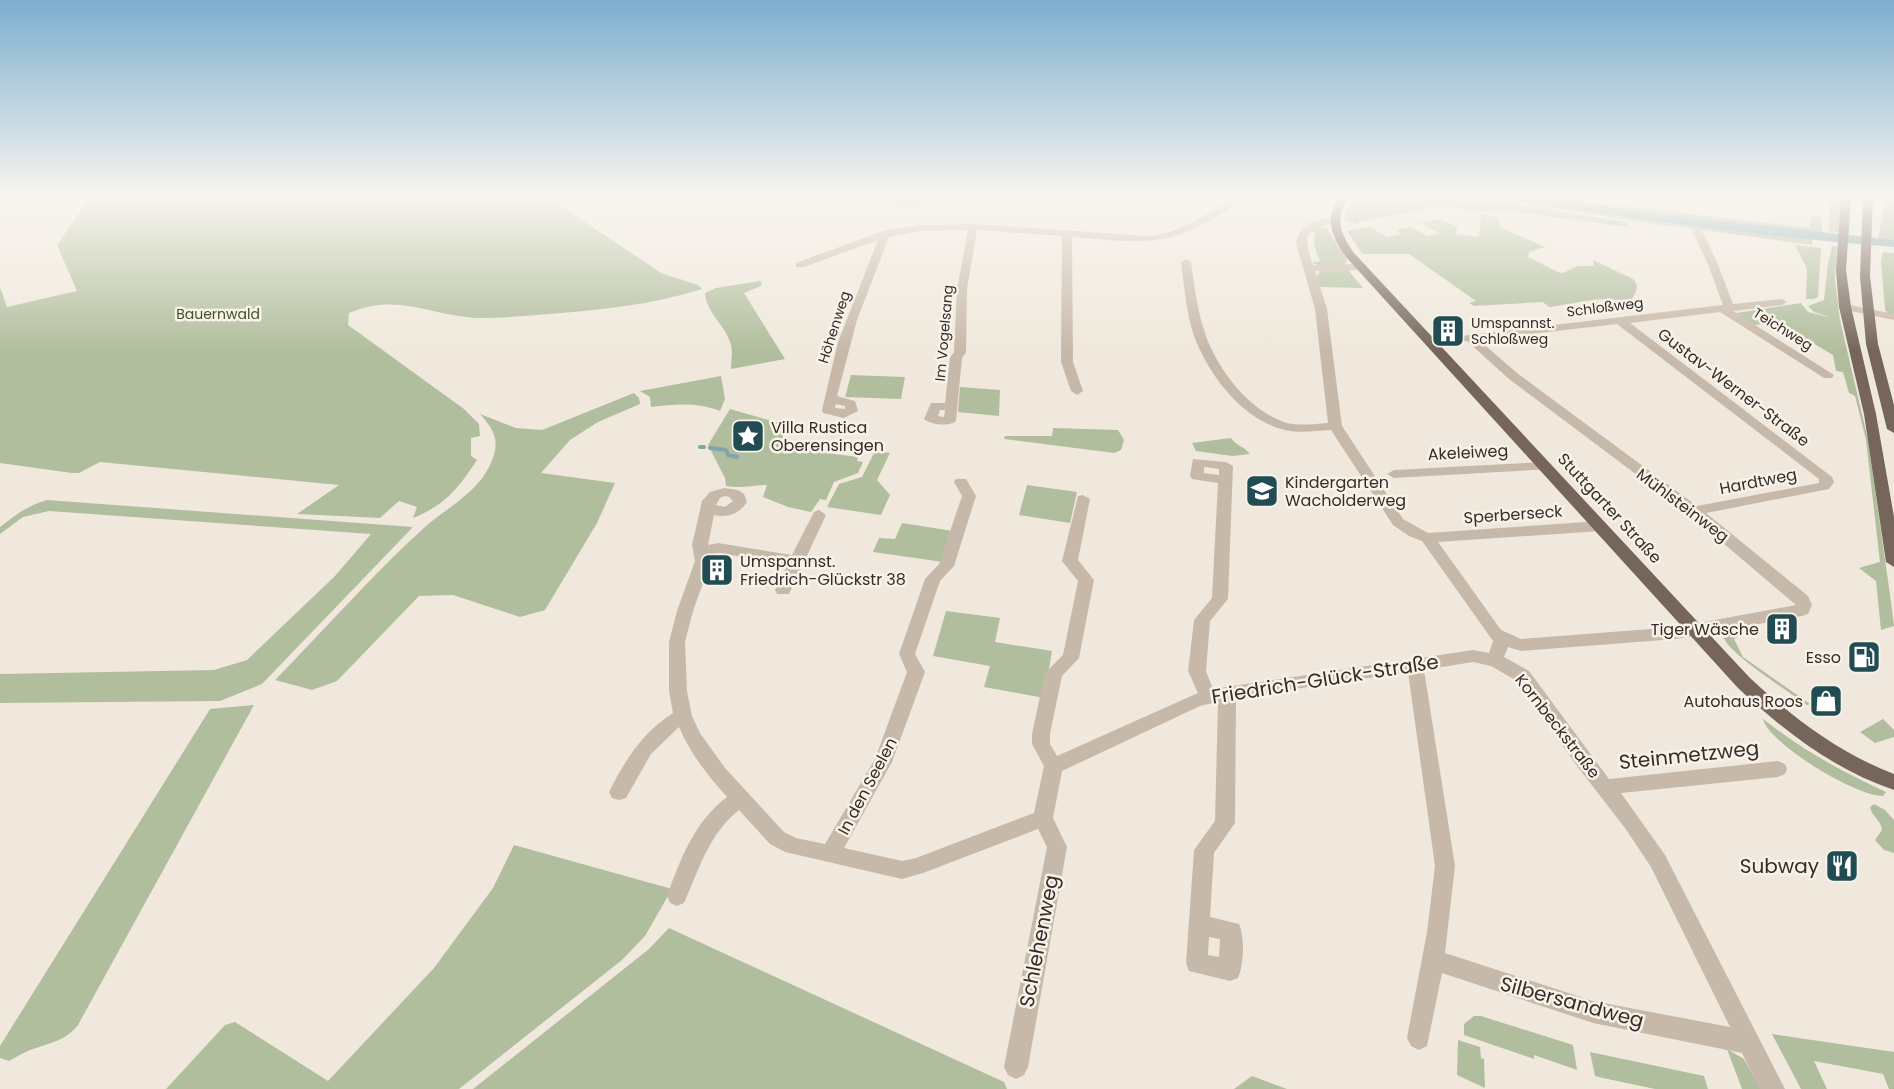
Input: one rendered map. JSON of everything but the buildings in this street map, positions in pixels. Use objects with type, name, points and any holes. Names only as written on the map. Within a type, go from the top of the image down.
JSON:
[{"type":"main road","name":"Stuttgarter Straße","points":[[1346,249],[1695,630],[1777,715],[1833,755],[1894,782]]},
{"type":"main road","points":[[1842,249],[1841,270],[1845,307],[1870,414],[1894,562]]},
{"type":"main road","points":[[1866,249],[1865,276],[1872,344],[1894,429]]},
{"type":"street","points":[[800,265],[837,249]]},
{"type":"street","name":"Höhenweg","points":[[830,398],[837,361],[879,249]]},
{"type":"street","name":"Im Vogelsang","points":[[953,407],[956,357],[960,352],[962,289],[969,249]]},
{"type":"street","points":[[1067,249],[1067,362],[1077,391]]},
{"type":"street","points":[[1303,249],[1321,309],[1335,426],[1398,522],[1414,533],[1427,538],[1495,634],[1502,639],[1521,645],[1695,630]]},
{"type":"street","name":"Teichweg","points":[[1706,249],[1712,262],[1725,309],[1828,375]]},
{"type":"street","points":[[1186,262],[1198,330],[1211,358],[1234,391],[1261,414],[1285,426],[1335,426]]},
{"type":"street","points":[[1308,268],[1360,267]]},
{"type":"street","name":"Schloßweg","points":[[1431,342],[1782,302]]},
{"type":"street","points":[[1845,307],[1894,318]]},
{"type":"street","name":"Gustav-Werner-Straße","points":[[1619,320],[1825,477],[1827,482]]},
{"type":"street","name":"Mühlsteinweg","points":[[1469,338],[1513,376],[1694,512],[1802,600],[1804,605],[1802,610],[1695,630]]},
{"type":"street","name":"Akeleiweg","points":[[1394,474],[1545,466]]},
{"type":"street","points":[[1200,925],[1204,850],[1225,823],[1218,695],[1202,684],[1197,671],[1202,620],[1220,599],[1225,480]]},
{"type":"street","name":"In den Seelen","points":[[829,855],[883,762],[894,735],[916,672],[908,654],[933,579],[946,566],[969,496],[961,482]]},
{"type":"street","name":"Hardtweg","points":[[1694,512],[1824,486],[1827,482]]},
{"type":"street","points":[[709,507],[699,545],[703,561],[685,611],[677,642],[678,692],[683,716],[692,736],[739,799],[777,837],[792,846],[902,870],[916,867],[1043,818],[1053,766],[1041,744],[1041,734],[1054,672],[1071,658],[1086,580],[1070,561],[1083,499]]},
{"type":"street","points":[[783,590],[819,515]]},
{"type":"street","name":"Sperberseck","points":[[1427,538],[1601,526]]},
{"type":"street","points":[[701,552],[718,548],[798,561]]},
{"type":"street","points":[[1495,660],[1502,639]]},
{"type":"street","name":"Friedrich-Glück-Straße","points":[[1053,766],[1196,700],[1473,656],[1495,660]]},
{"type":"street","name":"Kornbeckstraße","points":[[1495,660],[1522,675],[1658,861],[1773,1089]]},
{"type":"street","points":[[1415,664],[1445,866],[1434,960],[1419,1038]]},
{"type":"street","points":[[619,792],[643,750],[657,732],[683,716]]},
{"type":"street","name":"Steinmetzweg","points":[[1605,787],[1778,769]]},
{"type":"street","points":[[677,896],[701,837],[718,813],[739,799]]},
{"type":"street","name":"Schlehenweg","points":[[1016,1067],[1057,847],[1043,818]]},
{"type":"street","name":"Silbersandweg","points":[[1434,960],[1593,1012],[1748,1042]]},
{"type":"green space","name":"Bauernwald","points":[[59,249],[625,249],[661,273],[698,285],[702,289],[625,306],[514,317],[479,318],[399,305],[367,307],[349,313],[348,325],[464,409],[479,424],[480,436],[471,438],[471,456],[477,460],[450,495],[434,508],[413,518],[417,507],[399,501],[380,518],[297,514],[339,485],[100,462],[79,473],[0,463],[0,287],[7,307],[77,291]]},
{"type":"green space","points":[[1315,249],[1340,249],[1347,260],[1344,265],[1312,263],[1320,261]]},
{"type":"green space","points":[[1359,249],[1539,249],[1529,252],[1528,257],[1558,272],[1563,273],[1578,266],[1594,266],[1593,260],[1633,279],[1637,287],[1630,302],[1609,299],[1549,307],[1543,302],[1474,306],[1469,303],[1476,301],[1409,254],[1362,254]]},
{"type":"green space","points":[[1797,249],[1821,249],[1818,297],[1814,299],[1806,299],[1807,269]]},
{"type":"green space","points":[[1831,249],[1837,249],[1835,280],[1840,320],[1868,440],[1894,626],[1881,630],[1876,581],[1859,568],[1880,562],[1866,440],[1855,396],[1849,393],[1843,372],[1836,371],[1833,355],[1779,323],[1753,325],[1736,313],[1801,303],[1808,312],[1833,318],[1814,312],[1808,306],[1824,300]]},
{"type":"green space","points":[[1883,252],[1894,253],[1894,314],[1887,313],[1885,309],[1881,261]]},
{"type":"green space","points":[[1348,270],[1363,288],[1319,287],[1316,277],[1320,271]]},
{"type":"green space","points":[[760,281],[761,286],[744,293],[785,359],[731,369],[732,354],[729,338],[709,308],[705,293],[716,288]]},
{"type":"green space","points":[[851,375],[905,377],[901,399],[845,397]]},
{"type":"green space","points":[[721,376],[725,399],[720,411],[686,404],[651,407],[650,397],[640,391]]},
{"type":"green space","points":[[960,387],[1000,390],[999,416],[958,412]]},
{"type":"green space","points":[[634,393],[639,398],[640,404],[598,422],[570,440],[541,473],[615,483],[597,523],[545,610],[520,617],[453,595],[419,596],[337,681],[312,690],[275,680],[387,563],[426,526],[477,485],[493,459],[496,444],[493,432],[480,414],[516,428],[542,430]]},
{"type":"green space","points":[[730,409],[786,425],[780,447],[858,457],[857,461],[863,462],[858,473],[834,482],[826,500],[820,499],[811,512],[788,507],[763,497],[767,485],[726,486],[725,478],[708,445]]},
{"type":"green space","points":[[1053,428],[1118,430],[1124,440],[1121,450],[1114,453],[1004,439],[1005,436],[1052,436]]},
{"type":"green space","points":[[1231,438],[1250,454],[1232,456],[1196,451],[1192,443]]},
{"type":"green space","points":[[875,451],[890,453],[877,480],[890,495],[881,515],[827,507],[839,484],[862,477]]},
{"type":"green space","points":[[1027,485],[1077,492],[1070,523],[1019,515]]},
{"type":"green space","points":[[47,500],[413,527],[262,684],[220,701],[0,703],[0,674],[214,670],[247,660],[335,576],[371,534],[49,511],[23,517],[0,534],[0,527],[11,518]]},
{"type":"green space","points":[[902,523],[953,531],[943,562],[873,552],[879,538],[895,539]]},
{"type":"green space","points":[[946,611],[1000,618],[995,642],[1052,651],[1044,698],[984,687],[990,666],[933,656]]},
{"type":"green space","points":[[1739,631],[1743,634],[1734,639],[1743,657],[1810,704],[1807,705],[1735,652],[1723,636]]},
{"type":"green space","points":[[254,705],[78,1025],[54,1042],[9,1061],[0,1058],[0,1046],[210,709]]},
{"type":"green space","points":[[1763,719],[1822,759],[1886,792],[1883,796],[1871,794],[1835,779],[1781,742],[1769,730]]},
{"type":"green space","points":[[1883,719],[1894,730],[1894,737],[1875,743],[1860,732]]},
{"type":"green space","points":[[1874,804],[1885,810],[1894,820],[1894,853],[1884,850],[1875,840],[1882,830],[1870,807]]},
{"type":"green space","points":[[514,845],[672,889],[645,936],[622,960],[459,1089],[166,1089],[225,1025],[235,1022],[328,1081],[434,968],[493,888]]},
{"type":"green space","points":[[669,928],[1004,1082],[1007,1089],[473,1089],[649,949]]},
{"type":"green space","points":[[1474,1016],[1481,1016],[1573,1045],[1577,1070],[1534,1055],[1534,1059],[1464,1035],[1464,1024]]},
{"type":"green space","points":[[1772,1034],[1894,1052],[1894,1089],[1889,1089],[1883,1074],[1814,1061],[1827,1089],[1801,1089]]},
{"type":"green space","points":[[1458,1040],[1480,1047],[1481,1058],[1484,1059],[1485,1088],[1457,1075]]},
{"type":"green space","points":[[1727,1049],[1744,1059],[1761,1089],[1742,1089]]},
{"type":"green space","points":[[1590,1052],[1704,1076],[1708,1089],[1655,1089],[1595,1076]]},
{"type":"green space","points":[[1252,1076],[1287,1089],[1234,1089]]},
{"type":"waterway","points":[[710,448],[726,450],[728,455],[737,457]]},
{"type":"place","name":"Umspannst. Schloßweg","points":[[1448,331]]},
{"type":"place","name":"Villa Rustica Oberensingen","points":[[748,436]]},
{"type":"place","name":"Kindergarten Wacholderweg","points":[[1262,491]]},
{"type":"place","name":"Umspannst. Friedrich-Glückstr 38","points":[[717,570]]},
{"type":"place","name":"Tiger Wäsche","points":[[1782,629]]},
{"type":"place","name":"Esso","points":[[1864,657]]},
{"type":"place","name":"Autohaus Roos","points":[[1826,701]]},
{"type":"place","name":"Subway","points":[[1842,866]]}]
